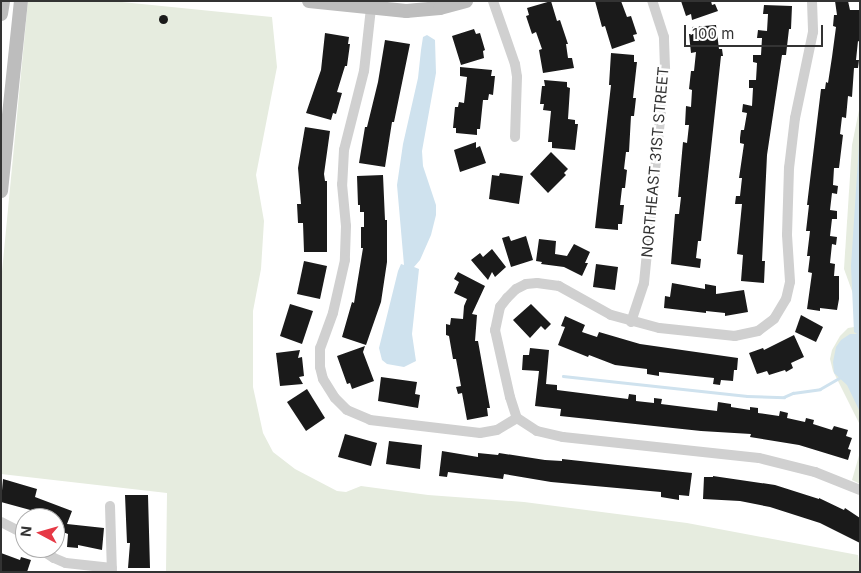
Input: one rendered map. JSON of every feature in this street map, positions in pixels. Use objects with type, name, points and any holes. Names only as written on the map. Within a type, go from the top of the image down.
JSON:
[{"type":"main road","points":[[1,14],[3,1]]},
{"type":"main road","points":[[1,191],[21,1]]},
{"type":"main road","points":[[309,1],[406,11],[428,9],[466,1]]},
{"type":"street","points":[[493,1],[515,64],[517,78],[515,137]]},
{"type":"street","name":"NORTHEAST 31ST STREET","points":[[631,322],[644,283],[665,68],[664,37],[652,1]]},
{"type":"street","points":[[812,1],[813,32],[795,118],[789,168],[787,235],[790,282],[786,299],[774,319],[758,331],[735,336],[686,332],[631,322],[594,308],[553,284],[526,284],[516,289],[500,307],[496,330],[510,398],[517,418],[537,431],[563,437],[759,458],[815,472],[860,490]]},
{"type":"street","points":[[370,8],[364,71],[344,150],[342,184],[346,226],[345,260],[334,313],[321,342],[319,361],[323,379],[334,398],[348,410],[370,420],[480,433],[497,430],[517,418]]},
{"type":"street","points":[[54,558],[66,563],[112,570],[110,506]]},
{"type":"street","points":[[1,522],[15,529]]},
{"type":"shaded area","points":[[28,1],[112,1],[272,17],[277,67],[256,175],[264,221],[261,269],[253,311],[253,387],[263,433],[273,452],[295,469],[337,491],[346,492],[361,486],[428,495],[524,502],[687,523],[858,555],[860,572],[166,572],[167,493],[1,474],[1,282]]},
{"type":"shaded area","points":[[860,105],[860,313],[844,269],[852,145]]},
{"type":"shaded area","points":[[860,326],[860,425],[833,371],[830,359],[832,350],[840,336],[848,328]]},
{"type":"shaded area","points":[[860,452],[860,484],[852,480]]},
{"type":"water","points":[[427,35],[435,40],[436,73],[422,151],[423,166],[436,205],[436,215],[431,235],[420,260],[414,267],[419,269],[412,334],[416,361],[404,367],[387,364],[382,360],[379,348],[398,271],[401,264],[404,265],[397,185],[403,144],[418,78],[423,37]]},
{"type":"water","points":[[860,129],[860,412],[847,385],[834,373],[833,362],[836,347],[841,340],[850,334],[857,334],[854,332],[851,266]]},
{"type":"building","points":[[551,1],[557,21],[560,20],[568,44],[566,44],[568,58],[572,58],[574,68],[543,73],[539,50],[542,49],[536,32],[532,34],[526,16],[529,15],[527,8]]},
{"type":"building","points":[[595,1],[621,1],[627,17],[631,16],[637,34],[633,35],[635,41],[612,49],[605,26],[602,27]]},
{"type":"building","points":[[681,1],[711,1],[712,5],[715,4],[718,11],[692,20],[691,14],[686,16]]},
{"type":"building","points":[[835,1],[848,1],[850,10],[860,10],[860,42],[858,41],[856,60],[859,60],[858,68],[854,68],[852,97],[848,96],[846,118],[842,117],[840,134],[843,135],[839,168],[834,168],[833,185],[838,186],[837,194],[832,193],[830,210],[837,211],[837,219],[832,219],[830,236],[837,237],[836,245],[832,244],[830,263],[835,264],[834,276],[839,276],[839,299],[837,310],[820,308],[820,311],[807,309],[812,273],[808,272],[810,256],[807,256],[810,231],[806,231],[809,205],[807,205],[821,89],[825,89],[826,82],[828,83],[832,57],[836,27],[833,26],[834,15],[837,15]]},
{"type":"building","points":[[764,5],[792,6],[791,29],[789,29],[786,55],[782,55],[767,155],[762,261],[765,261],[764,283],[741,281],[743,255],[737,254],[742,204],[735,204],[736,196],[740,196],[742,178],[739,178],[744,144],[740,143],[740,138],[741,130],[744,130],[747,113],[742,112],[743,104],[752,106],[753,88],[749,88],[749,80],[756,80],[757,63],[753,62],[753,55],[761,55],[762,38],[757,38],[758,30],[767,31],[768,14],[763,14]]},
{"type":"building","points":[[163,14],[168,19],[163,24],[158,19]]},
{"type":"building","points":[[716,25],[719,49],[722,49],[723,56],[721,56],[701,241],[698,241],[696,258],[701,259],[700,268],[671,264],[675,214],[679,214],[681,197],[678,197],[683,142],[687,143],[689,125],[685,125],[686,106],[691,107],[692,90],[689,89],[691,71],[694,71],[696,52],[691,53],[689,34],[693,34],[692,27]]},
{"type":"building","points":[[474,29],[476,34],[480,33],[485,50],[483,51],[484,58],[461,65],[452,36]]},
{"type":"building","points":[[325,33],[349,37],[348,44],[350,44],[347,66],[345,66],[337,92],[342,93],[336,114],[333,113],[331,120],[306,113],[321,70]]},
{"type":"building","points":[[385,40],[410,44],[394,122],[392,122],[385,167],[359,163],[365,127],[367,127],[378,82]]},
{"type":"building","points":[[611,53],[634,55],[634,62],[637,62],[633,98],[636,98],[634,116],[631,116],[629,152],[626,152],[624,169],[627,170],[625,188],[622,188],[620,205],[624,205],[622,224],[618,224],[618,230],[595,228],[611,85],[609,85]]},
{"type":"building","points":[[460,67],[492,70],[491,76],[495,76],[493,95],[489,94],[488,100],[483,100],[480,129],[477,129],[477,135],[456,133],[456,128],[453,128],[455,107],[458,107],[459,102],[464,103],[467,77],[460,76]]},
{"type":"building","points":[[544,80],[567,82],[567,87],[570,88],[568,119],[575,120],[575,124],[578,124],[575,150],[552,148],[552,142],[548,142],[551,111],[543,110],[544,104],[540,104],[542,86],[545,86]]},
{"type":"building","points":[[305,127],[330,131],[324,174],[325,181],[327,181],[327,252],[304,252],[303,223],[298,223],[297,204],[301,204],[298,168]]},
{"type":"building","points":[[476,142],[476,148],[480,146],[486,163],[460,172],[454,150]]},
{"type":"building","points":[[551,152],[568,169],[564,173],[566,175],[548,193],[530,174]]},
{"type":"building","points":[[500,173],[523,176],[519,204],[489,199],[492,175],[499,176]]},
{"type":"building","points":[[383,175],[385,220],[387,220],[387,262],[381,302],[366,345],[342,337],[352,302],[354,303],[363,248],[361,248],[361,227],[364,227],[364,212],[360,212],[360,205],[358,205],[357,176]]},
{"type":"building","points":[[509,236],[511,241],[526,236],[533,260],[511,267],[502,238]]},
{"type":"building","points":[[539,239],[556,241],[555,254],[567,256],[574,244],[590,252],[585,263],[588,263],[582,276],[564,267],[541,264],[542,262],[536,261]]},
{"type":"building","points":[[492,249],[506,267],[495,277],[492,272],[488,280],[471,260],[480,253],[483,257]]},
{"type":"building","points":[[304,261],[327,266],[320,299],[297,294]]},
{"type":"building","points":[[596,264],[618,267],[615,290],[593,287]]},
{"type":"building","points":[[458,272],[485,286],[472,314],[477,315],[475,341],[478,341],[490,408],[487,408],[488,416],[467,420],[462,393],[458,394],[456,387],[461,386],[456,359],[453,359],[449,336],[446,335],[446,324],[450,325],[451,318],[463,319],[464,306],[467,299],[454,293],[459,282],[454,279]]},
{"type":"building","points":[[672,283],[705,289],[705,284],[716,286],[716,294],[744,290],[748,312],[725,316],[725,313],[706,311],[706,313],[664,308],[665,296],[670,297]]},
{"type":"building","points":[[290,304],[313,311],[302,344],[280,336]]},
{"type":"building","points":[[531,304],[551,324],[545,330],[541,326],[530,338],[513,320]]},
{"type":"building","points":[[801,315],[823,327],[816,342],[795,332]]},
{"type":"building","points":[[565,316],[585,325],[582,332],[597,337],[599,332],[640,344],[738,358],[737,370],[734,370],[733,381],[721,380],[720,385],[713,384],[714,378],[659,372],[659,376],[647,374],[647,369],[615,365],[589,355],[588,357],[558,345],[565,327],[561,326]]},
{"type":"building","points":[[794,335],[804,357],[791,363],[793,368],[786,372],[785,370],[769,375],[767,371],[757,374],[749,353],[763,348],[764,350]]},
{"type":"building","points":[[365,346],[363,352],[374,381],[352,389],[350,383],[347,384],[337,356]]},
{"type":"building","points":[[530,348],[549,350],[546,384],[557,385],[557,390],[628,399],[629,394],[636,395],[636,401],[654,403],[654,398],[662,399],[661,404],[717,411],[718,402],[731,404],[731,407],[750,410],[750,407],[758,408],[758,413],[779,416],[780,411],[788,413],[787,418],[805,422],[806,418],[814,420],[813,424],[832,430],[834,426],[848,430],[846,436],[852,438],[848,449],[851,450],[848,460],[799,445],[750,437],[751,434],[701,431],[560,416],[561,409],[535,406],[539,371],[522,370],[523,355],[529,355]]},
{"type":"building","points":[[300,350],[298,358],[302,357],[304,376],[299,377],[303,384],[280,386],[276,353]]},
{"type":"building","points":[[381,377],[417,382],[415,394],[420,395],[418,408],[378,401]]},
{"type":"building","points":[[307,389],[325,418],[306,431],[287,402]]},
{"type":"building","points":[[345,434],[377,443],[371,466],[338,457]]},
{"type":"building","points":[[389,441],[422,445],[420,469],[386,464]]},
{"type":"building","points":[[442,451],[478,457],[478,453],[498,455],[499,453],[545,460],[562,461],[562,459],[692,473],[689,496],[679,495],[679,500],[661,497],[661,492],[551,482],[504,474],[503,479],[448,472],[447,477],[439,476]]},
{"type":"building","points":[[713,476],[775,485],[819,498],[844,510],[845,508],[860,518],[860,543],[820,523],[770,507],[740,501],[703,499],[704,477]]},
{"type":"building","points":[[3,479],[37,489],[35,497],[64,508],[23,508],[1,502]]},
{"type":"building","points":[[125,495],[148,495],[150,568],[128,568],[130,543],[127,543]]},
{"type":"building","points":[[65,508],[72,511],[67,524],[104,528],[102,550],[78,545],[78,548],[67,547],[68,534],[65,533]]},
{"type":"building","points":[[1,553],[20,560],[21,558],[24,558],[31,560],[27,572],[1,572]]},
{"type":"waterway","points":[[563,376],[747,396],[784,397],[793,393],[820,389],[841,377]]}]
